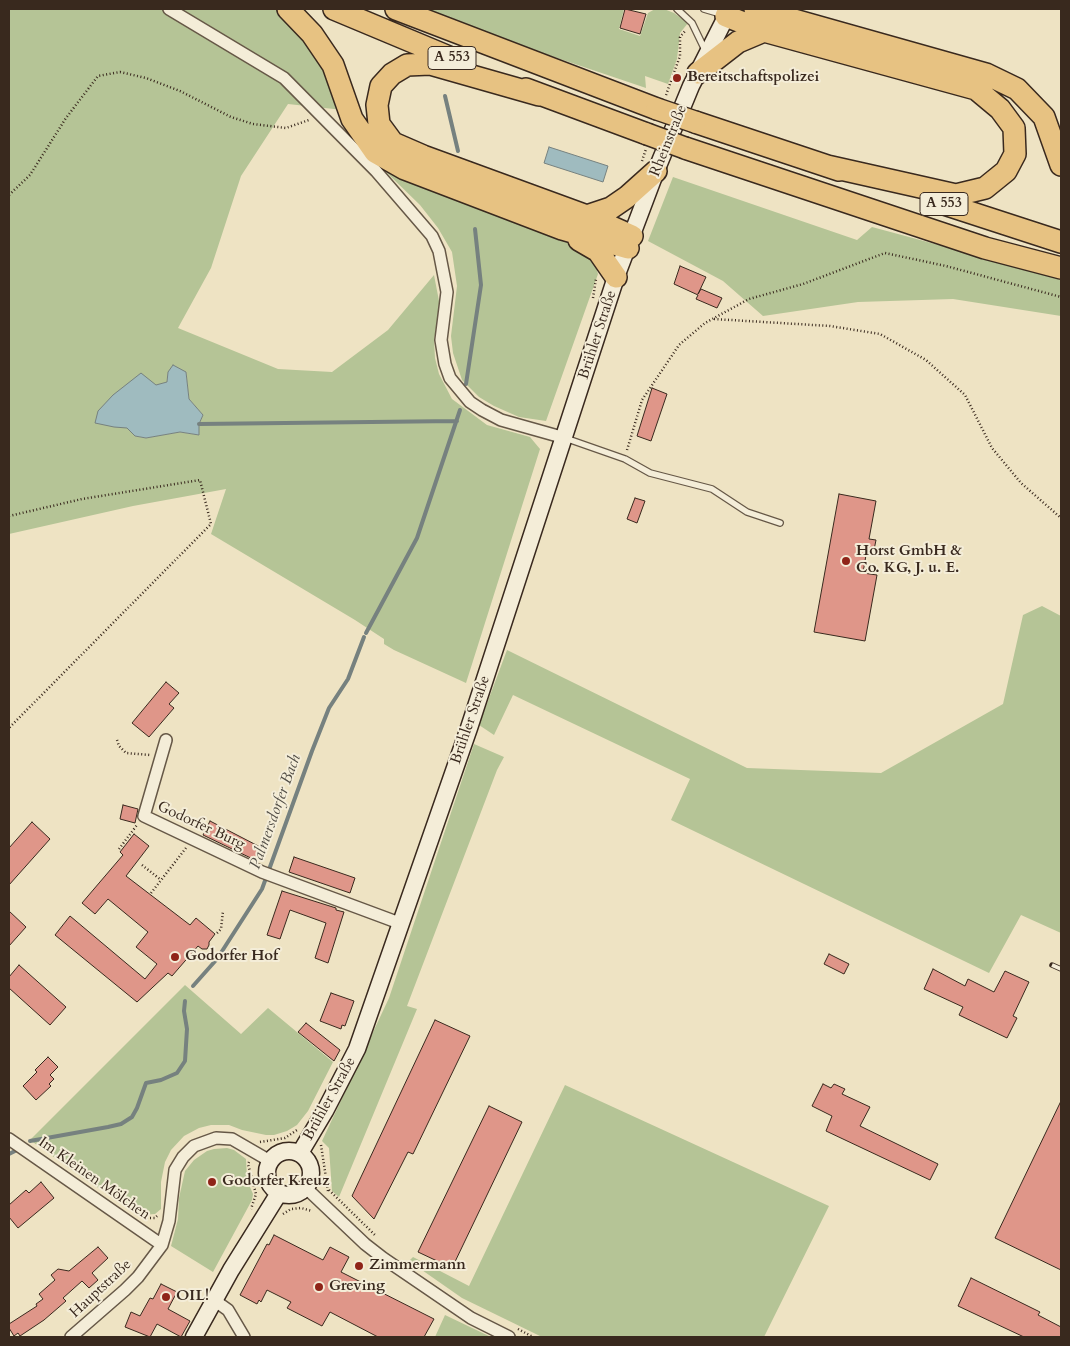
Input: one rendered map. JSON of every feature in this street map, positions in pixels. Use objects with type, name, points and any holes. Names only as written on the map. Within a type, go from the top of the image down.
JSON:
[{"type":"highway","points":[[288,9],[312,34],[333,66],[352,119],[375,152],[404,170],[562,229],[630,242]]},
{"type":"highway","name":"A 553","points":[[334,9],[647,141],[685,148],[985,248],[1061,268]]},
{"type":"highway","name":"A 553","points":[[396,9],[660,105],[695,122],[1061,242]]},
{"type":"highway","points":[[755,9],[986,74],[1017,89],[1044,117],[1061,165]]},
{"type":"highway","points":[[792,9],[811,25]]},
{"type":"highway","points":[[728,12],[764,31],[976,89],[1000,109],[1014,128],[1015,154],[1006,171],[985,188],[956,195],[827,166]]},
{"type":"highway","points":[[702,64],[738,42],[764,31]]},
{"type":"highway","points":[[539,95],[430,64],[407,65],[392,74],[381,86],[377,105],[379,124],[393,143],[422,156],[587,216],[630,242]]},
{"type":"highway","points":[[587,216],[611,208],[627,197],[648,168]]},
{"type":"highway","points":[[562,229],[598,251],[606,277]]},
{"type":"main road","name":"Rheinstraße","points":[[606,277],[630,242],[648,168],[728,12]]},
{"type":"main road","name":"Brühler Straße","points":[[300,1153],[326,1111],[357,1049],[402,924],[565,438],[606,277]]},
{"type":"main road","name":"Brühler Straße","points":[[270,1161],[274,1156],[286,1150],[300,1153],[310,1162],[312,1169],[310,1183],[306,1188]]},
{"type":"main road","points":[[270,1161],[268,1181],[278,1193],[292,1195],[306,1188]]},
{"type":"main road","points":[[194,1337],[278,1193]]},
{"type":"street","points":[[169,9],[284,78],[376,172],[432,236],[439,251],[448,292],[441,340],[445,364],[454,382],[470,402],[501,420],[565,438]]},
{"type":"street","name":"Godorfer Burg","points":[[166,740],[144,816],[266,874],[402,924]]},
{"type":"street","name":"Hauptstraße","points":[[72,1337],[138,1277],[162,1245],[169,1221],[175,1170],[183,1157],[194,1146],[216,1138],[232,1139],[270,1161]]},
{"type":"street","name":"Im Kleinen Mölchen","points":[[9,1139],[162,1245]]},
{"type":"street","points":[[306,1188],[365,1244],[383,1258],[471,1318],[513,1333]]},
{"type":"street","points":[[214,1300],[228,1310],[244,1337]]},
{"type":"lane","points":[[677,9],[692,23],[702,64]]},
{"type":"lane","points":[[704,9],[728,12]]},
{"type":"lane","points":[[565,438],[625,460],[650,473],[712,489],[747,512],[780,523]]},
{"type":"path","points":[[660,105],[680,56],[680,37],[692,23]]},
{"type":"path","points":[[9,195],[30,175],[66,118],[98,76],[120,72],[146,78],[180,90],[231,117],[253,124],[286,128],[322,116]]},
{"type":"path","points":[[647,141],[648,168]]},
{"type":"path","points":[[625,460],[642,400],[679,345],[713,319],[749,299],[803,284],[885,253],[946,266],[1061,297]]},
{"type":"path","points":[[593,300],[606,277]]},
{"type":"path","points":[[713,319],[830,326],[880,334],[926,360],[965,395],[992,448],[1021,484],[1061,518]]},
{"type":"path","points":[[9,516],[82,499],[200,480],[211,524],[9,728]]},
{"type":"path","points":[[117,740],[119,746],[126,753],[162,755]]},
{"type":"path","points":[[119,849],[144,816]]},
{"type":"path","points":[[151,893],[193,839]]},
{"type":"path","points":[[142,865],[161,880]]},
{"type":"path","points":[[217,933],[221,929],[223,911]]},
{"type":"path","points":[[254,1138],[261,1141],[285,1138],[296,1131],[301,1124]]},
{"type":"path","points":[[253,1184],[248,1164],[261,1141]]},
{"type":"path","points":[[329,1190],[378,1238]]},
{"type":"path","points":[[140,1218],[155,1218],[159,1214]]},
{"type":"path","points":[[513,1333],[533,1337]]},
{"type":"green space","points":[[9,9],[275,9],[301,31],[331,77],[343,110],[288,104],[241,176],[211,268],[178,328],[278,369],[332,372],[388,330],[434,275],[440,306],[434,340],[435,358],[439,374],[452,399],[487,425],[530,437],[540,449],[466,683],[394,650],[384,644],[384,639],[355,620],[211,534],[226,489],[133,506],[9,534]],"holes":[[[168,372],[186,372],[189,399],[203,415],[199,424],[199,435],[180,432],[145,438],[135,436],[127,428],[156,386],[167,382]]]},
{"type":"green space","points":[[426,9],[624,9],[619,29],[640,36],[648,13],[655,9],[664,9],[674,13],[688,23],[680,33],[677,59],[668,84],[645,76],[646,88],[489,35]]},
{"type":"green space","points":[[384,170],[494,209],[591,250],[598,274],[546,421],[519,417],[494,406],[479,397],[462,380],[453,353],[451,336],[457,286],[452,252],[438,228],[420,205]]},
{"type":"green space","points":[[673,177],[857,240],[872,227],[1061,278],[1061,316],[953,299],[858,302],[763,316],[723,281],[648,241]]},
{"type":"green space","points":[[1042,606],[1061,616],[1061,933],[1021,915],[989,973],[671,820],[690,779],[513,695],[494,735],[479,725],[507,650],[747,768],[881,773],[1003,704],[1023,615]]},
{"type":"green space","points":[[474,744],[504,757],[497,770],[407,1006],[417,1009],[339,1197],[332,1191],[329,1148],[322,1141],[389,998]]},
{"type":"green space","points":[[185,985],[241,1034],[268,1008],[333,1062],[308,1111],[297,1125],[287,1131],[266,1135],[229,1125],[211,1125],[199,1128],[184,1136],[171,1150],[165,1162],[161,1182],[161,1209],[155,1214],[141,1215],[86,1180],[30,1140]]},
{"type":"green space","points":[[565,1085],[829,1206],[764,1337],[542,1337],[462,1298],[409,1261],[413,1257],[469,1286]]},
{"type":"green space","points":[[227,1148],[234,1150],[246,1159],[247,1180],[253,1194],[252,1200],[213,1272],[171,1246],[178,1219],[179,1198],[185,1171],[194,1160],[207,1151]]},
{"type":"green space","points":[[445,1315],[491,1337],[435,1337]]},
{"type":"water","points":[[549,147],[608,166],[603,182],[544,163]]},
{"type":"water","points":[[173,365],[186,372],[189,399],[203,415],[199,424],[199,435],[180,432],[146,438],[135,436],[127,428],[95,423],[98,411],[113,395],[141,373],[156,385],[167,382],[168,372]]},
{"type":"building","points":[[625,9],[646,14],[640,34],[620,28]]},
{"type":"building","points":[[680,266],[706,277],[698,294],[701,289],[722,298],[717,308],[696,299],[698,295],[674,284]]},
{"type":"building","points":[[652,388],[667,394],[651,441],[637,436]]},
{"type":"building","name":"Horst GmbH & Co. KG, J. u. E.","points":[[839,494],[876,501],[869,539],[876,540],[874,550],[867,549],[863,573],[877,575],[865,641],[814,632]]},
{"type":"building","points":[[635,498],[645,501],[637,523],[627,519]]},
{"type":"building","points":[[166,682],[179,693],[169,704],[174,708],[149,737],[132,723]]},
{"type":"building","points":[[123,805],[138,809],[135,823],[120,819]]},
{"type":"building","points":[[210,821],[264,849],[257,861],[203,835]]},
{"type":"building","points":[[32,822],[50,839],[9,885],[9,848]]},
{"type":"building","points":[[134,834],[149,846],[126,876],[190,925],[196,918],[215,934],[209,942],[207,949],[202,949],[198,946],[172,976],[168,973],[137,1002],[55,935],[70,916],[145,979],[157,964],[136,947],[148,932],[108,899],[95,914],[82,903],[123,855],[120,852]]},
{"type":"building","points":[[294,857],[355,878],[350,893],[289,872]]},
{"type":"building","points":[[282,891],[344,912],[328,963],[315,958],[326,923],[290,910],[280,939],[267,935]]},
{"type":"building","points":[[9,911],[26,927],[9,946]]},
{"type":"building","points":[[829,954],[849,964],[844,974],[824,964]]},
{"type":"building","points":[[19,965],[66,1007],[50,1025],[9,988],[9,977]]},
{"type":"building","points":[[933,969],[965,986],[968,979],[994,992],[1005,971],[1029,982],[1013,1016],[1017,1018],[1007,1038],[959,1015],[963,1007],[924,989]]},
{"type":"building","points":[[331,993],[354,1001],[345,1026],[342,1025],[341,1029],[320,1021]]},
{"type":"building","points":[[435,1020],[470,1036],[413,1154],[408,1152],[374,1219],[352,1196]]},
{"type":"building","points":[[306,1023],[340,1050],[334,1061],[298,1032]]},
{"type":"building","points":[[48,1057],[58,1067],[50,1075],[54,1079],[49,1084],[51,1086],[36,1100],[23,1086]]},
{"type":"building","points":[[823,1084],[831,1088],[834,1084],[845,1089],[842,1094],[870,1107],[860,1126],[938,1164],[930,1180],[826,1131],[832,1116],[812,1106]]},
{"type":"building","points":[[1061,1101],[1061,1270],[995,1238]]},
{"type":"building","points":[[489,1106],[522,1122],[452,1268],[418,1252]]},
{"type":"building","points":[[41,1182],[54,1198],[18,1228],[9,1217],[9,1205],[26,1190],[29,1193]]},
{"type":"building","name":"Greving","points":[[274,1235],[323,1260],[330,1247],[349,1257],[341,1272],[434,1319],[424,1337],[378,1337],[330,1312],[322,1326],[287,1308],[291,1302],[267,1290],[261,1302],[259,1300],[257,1304],[240,1295],[267,1244],[269,1245]]},
{"type":"building","points":[[98,1247],[108,1258],[92,1273],[98,1280],[89,1288],[82,1281],[63,1298],[66,1301],[44,1320],[20,1336],[18,1333],[14,1336],[9,1328],[9,1324],[37,1306],[36,1304],[43,1299],[39,1294],[55,1280],[51,1275],[58,1269],[69,1271]]},
{"type":"building","points":[[971,1278],[1040,1312],[1038,1315],[1061,1327],[1061,1337],[1024,1337],[958,1306]]},
{"type":"building","points":[[161,1284],[177,1292],[168,1309],[190,1321],[181,1337],[157,1324],[150,1337],[125,1327],[131,1312],[140,1316],[150,1298],[153,1299]]},
{"type":"waterway","name":"Palmersdorfer Bach","points":[[445,96],[458,151]]},
{"type":"waterway","name":"Palmersdorfer Bach","points":[[466,384],[481,285],[475,229]]},
{"type":"waterway","name":"Palmersdorfer Bach","points":[[366,633],[417,538],[460,410]]},
{"type":"waterway","points":[[199,424],[457,421]]},
{"type":"waterway","name":"Palmersdorfer Bach","points":[[193,986],[217,959],[262,889],[329,708],[348,679],[364,637]]},
{"type":"waterway","name":"Palmersdorfer Bach","points":[[30,1141],[121,1124],[132,1117],[146,1083],[161,1080],[177,1073],[185,1061],[187,1029],[184,1011],[185,1001]]},
{"type":"waterway","name":"Palmersdorfer Bach","points":[[9,1154],[17,1150]]},
{"type":"railway","points":[[1052,965],[1061,969]]},
{"type":"place","name":"Bereitschaftspolizei","points":[[677,78]]},
{"type":"place","name":"Horst GmbH & Co. KG, J. u. E.","points":[[846,561]]},
{"type":"place","name":"Godorfer Hof","points":[[175,957]]},
{"type":"place","name":"Godorfer Kreuz","points":[[212,1182]]},
{"type":"place","name":"Zimmermann","points":[[359,1266]]},
{"type":"place","name":"Greving","points":[[319,1287]]},
{"type":"place","name":"OIL!","points":[[166,1297]]}]
